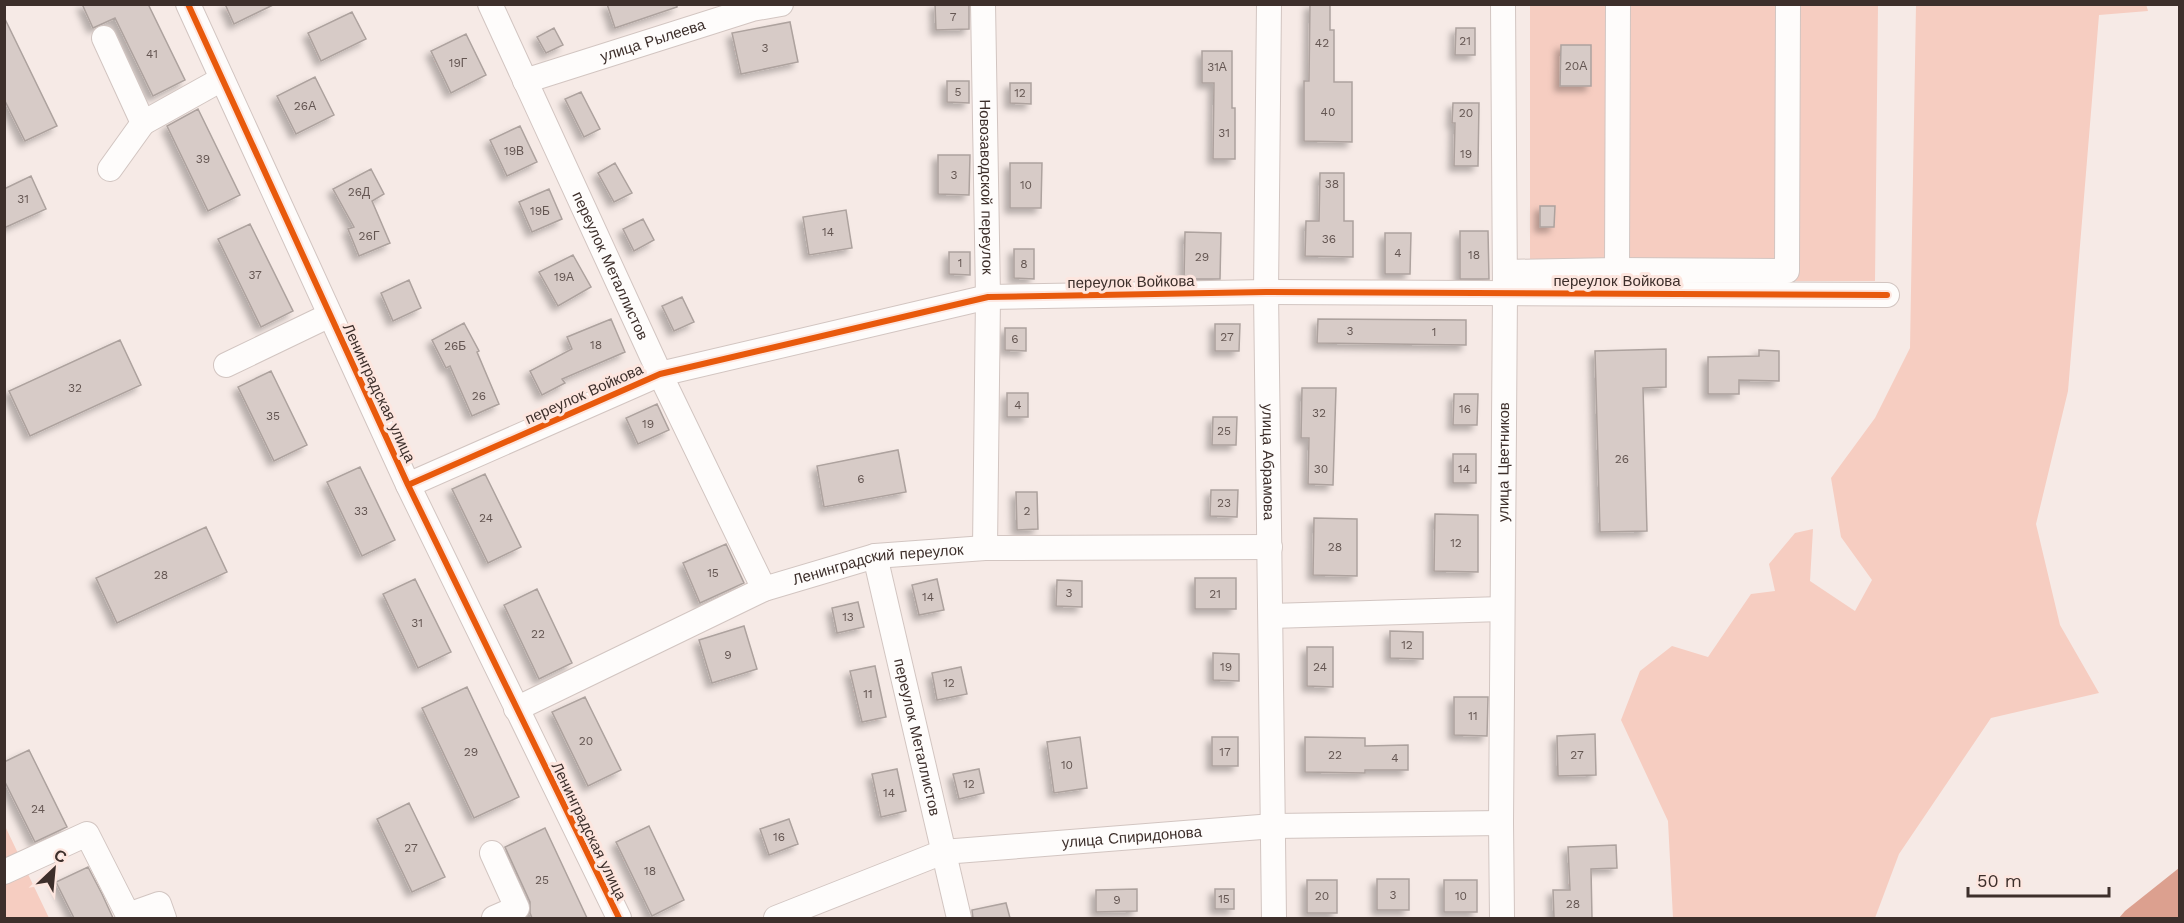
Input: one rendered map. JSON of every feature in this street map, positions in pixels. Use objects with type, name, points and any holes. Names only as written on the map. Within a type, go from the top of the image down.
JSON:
[{"type":"street","name":"Ленинградская улица","points":[[188,4],[408,485],[619,918]]},
{"type":"street","name":"переулок Металлистов","points":[[490,4],[660,374],[764,589]]},
{"type":"street","name":"улица Рылеева","points":[[525,81],[751,7],[782,4]]},
{"type":"street","name":"Новозаводской переулок","points":[[983,4],[988,297],[985,548]]},
{"type":"street","name":"улица Абрамова","points":[[1269,4],[1266,292],[1274,918]]},
{"type":"street","name":"улица Цветников","points":[[1502,918],[1505,282],[1503,4]]},
{"type":"street","points":[[1617,270],[1618,4]]},
{"type":"street","points":[[1505,282],[1617,270],[1787,271],[1788,4]]},
{"type":"street","points":[[104,39],[143,123]]},
{"type":"street","points":[[110,168],[143,123],[222,79]]},
{"type":"street","name":"переулок Войкова","points":[[408,485],[660,374],[988,297],[1266,292],[1505,282],[1887,295]]},
{"type":"street","points":[[226,365],[330,315]]},
{"type":"street","name":"Ленинградский переулок","points":[[516,709],[764,589],[875,556],[985,548],[1270,547]]},
{"type":"street","name":"переулок Металлистов","points":[[875,556],[959,918]]},
{"type":"street","points":[[1271,616],[1502,609]]},
{"type":"street","name":"улица Спиридонова","points":[[776,918],[944,852],[1274,826],[1501,823]]},
{"type":"street","points":[[4,872],[87,834],[128,915],[159,904],[164,918]]},
{"type":"street","points":[[492,853],[517,908],[494,918]]},
{"type":"shaded area","points":[[2146,4],[2148,11],[2099,15],[2068,391],[2036,524],[2060,625],[2099,693],[1991,718],[1899,854],[1875,918],[1673,918],[1668,821],[1621,720],[1640,671],[1672,646],[1708,657],[1751,594],[1775,591],[1769,564],[1795,533],[1813,529],[1810,581],[1855,611],[1872,580],[1841,537],[1831,478],[1875,418],[1910,348],[1916,5]]},
{"type":"shaded area","points":[[1530,5],[1878,5],[1875,281],[1530,281]]},
{"type":"shaded area","points":[[4,824],[49,918],[7,918],[4,914]]},
{"type":"shaded area","points":[[2179,868],[2179,918],[2119,918],[2125,911]]},
{"type":"building","points":[[82,4],[148,4],[185,80],[153,96],[115,18],[93,28]]},
{"type":"building","points":[[225,4],[275,4],[234,24]]},
{"type":"building","points":[[607,4],[677,4],[677,7],[615,28]]},
{"type":"building","points":[[935,4],[969,4],[969,29],[936,30]]},
{"type":"building","points":[[1310,4],[1330,4],[1330,30],[1334,30],[1334,82],[1352,82],[1352,142],[1304,141],[1304,81],[1309,81]]},
{"type":"building","points":[[352,12],[366,39],[321,61],[308,33]]},
{"type":"building","points":[[4,17],[57,126],[25,141],[4,99]]},
{"type":"building","points":[[790,22],[798,62],[741,74],[732,33]]},
{"type":"building","points":[[554,28],[563,45],[546,53],[537,37]]},
{"type":"building","points":[[1456,28],[1475,28],[1475,55],[1455,55]]},
{"type":"building","points":[[466,34],[486,75],[451,93],[431,51]]},
{"type":"building","points":[[1561,45],[1591,45],[1591,86],[1560,86]]},
{"type":"building","points":[[1202,51],[1232,51],[1235,159],[1213,159],[1214,83],[1202,83]]},
{"type":"building","points":[[315,77],[334,115],[296,134],[277,96]]},
{"type":"building","points":[[947,81],[969,81],[969,103],[947,102]]},
{"type":"building","points":[[1010,83],[1031,83],[1031,104],[1010,103]]},
{"type":"building","points":[[581,92],[600,129],[584,137],[565,99]]},
{"type":"building","points":[[1453,103],[1479,103],[1478,166],[1454,166]]},
{"type":"building","points":[[198,109],[240,195],[208,211],[167,126]]},
{"type":"building","points":[[520,126],[537,162],[507,176],[490,140]]},
{"type":"building","points":[[938,155],[970,155],[969,195],[938,194]]},
{"type":"building","points":[[615,163],[632,193],[614,202],[598,173]]},
{"type":"building","points":[[1010,163],[1042,163],[1041,208],[1010,208]]},
{"type":"building","points":[[371,169],[384,194],[372,201],[390,243],[359,256],[348,229],[354,227],[333,189]]},
{"type":"building","points":[[1320,173],[1344,173],[1344,221],[1353,221],[1353,257],[1305,256],[1306,221],[1319,221]]},
{"type":"building","points":[[31,176],[46,209],[4,228],[4,189]]},
{"type":"building","points":[[549,189],[562,219],[532,232],[519,202]]},
{"type":"building","points":[[1540,206],[1555,206],[1554,227],[1540,227]]},
{"type":"building","points":[[846,210],[852,248],[809,255],[803,217]]},
{"type":"building","points":[[643,219],[654,240],[634,251],[623,229]]},
{"type":"building","points":[[250,224],[293,311],[261,327],[218,239]]},
{"type":"building","points":[[1460,231],[1488,231],[1489,279],[1460,279]]},
{"type":"building","points":[[1185,232],[1221,233],[1220,279],[1184,279]]},
{"type":"building","points":[[1385,233],[1411,233],[1410,274],[1385,274]]},
{"type":"building","points":[[1014,249],[1034,249],[1034,279],[1014,278]]},
{"type":"building","points":[[949,252],[970,252],[970,275],[949,274]]},
{"type":"building","points":[[573,255],[591,287],[558,306],[539,272]]},
{"type":"building","points":[[409,280],[421,308],[393,321],[381,293]]},
{"type":"building","points":[[682,297],[694,322],[674,331],[662,306]]},
{"type":"building","points":[[611,319],[625,352],[562,379],[565,383],[542,395],[530,371],[572,349],[567,337]]},
{"type":"building","points":[[1318,319],[1466,320],[1466,345],[1317,343]]},
{"type":"building","points":[[464,323],[479,351],[477,352],[499,404],[472,416],[450,366],[446,368],[432,340]]},
{"type":"building","points":[[1215,324],[1240,324],[1239,351],[1215,351]]},
{"type":"building","points":[[1005,328],[1026,328],[1026,351],[1005,350]]},
{"type":"building","points":[[120,340],[141,385],[30,436],[9,391]]},
{"type":"building","points":[[1666,349],[1666,387],[1643,388],[1647,531],[1600,532],[1595,351]]},
{"type":"building","points":[[1759,350],[1779,351],[1779,381],[1739,380],[1739,394],[1708,394],[1708,357],[1759,356]]},
{"type":"building","points":[[271,371],[307,445],[274,461],[238,387]]},
{"type":"building","points":[[1302,388],[1336,388],[1333,485],[1308,484],[1309,438],[1301,438]]},
{"type":"building","points":[[1007,393],[1028,393],[1028,417],[1007,417]]},
{"type":"building","points":[[1454,394],[1478,394],[1477,425],[1453,425]]},
{"type":"building","points":[[657,404],[669,430],[638,444],[626,418]]},
{"type":"building","points":[[1213,417],[1237,417],[1236,445],[1212,445]]},
{"type":"building","points":[[898,450],[906,492],[824,507],[817,466]]},
{"type":"building","points":[[1453,454],[1476,454],[1476,483],[1453,483]]},
{"type":"building","points":[[360,467],[395,540],[362,556],[327,482]]},
{"type":"building","points":[[485,474],[521,547],[488,563],[452,489]]},
{"type":"building","points":[[1211,490],[1238,490],[1237,517],[1210,516]]},
{"type":"building","points":[[1016,492],[1037,492],[1038,529],[1017,530]]},
{"type":"building","points":[[1435,514],[1478,515],[1478,572],[1434,571]]},
{"type":"building","points":[[1314,518],[1357,519],[1357,576],[1313,575]]},
{"type":"building","points":[[206,527],[227,572],[117,623],[96,578]]},
{"type":"building","points":[[726,544],[744,583],[700,603],[683,563]]},
{"type":"building","points":[[1195,578],[1236,578],[1236,609],[1195,609]]},
{"type":"building","points":[[415,579],[451,652],[418,668],[383,594]]},
{"type":"building","points":[[937,579],[944,610],[919,615],[912,585]]},
{"type":"building","points":[[1057,580],[1082,581],[1082,607],[1056,606]]},
{"type":"building","points":[[537,589],[572,663],[539,679],[504,605]]},
{"type":"building","points":[[858,602],[864,627],[837,633],[832,608]]},
{"type":"building","points":[[744,626],[757,669],[712,683],[699,640]]},
{"type":"building","points":[[1390,631],[1423,632],[1423,659],[1390,658]]},
{"type":"building","points":[[1307,647],[1333,647],[1333,687],[1307,686]]},
{"type":"building","points":[[1213,653],[1239,654],[1239,681],[1213,680]]},
{"type":"building","points":[[875,666],[886,717],[862,722],[850,671]]},
{"type":"building","points":[[961,667],[967,694],[937,700],[932,673]]},
{"type":"building","points":[[467,687],[519,797],[474,818],[422,708]]},
{"type":"building","points":[[585,697],[621,770],[588,786],[552,712]]},
{"type":"building","points":[[1454,697],[1488,697],[1487,736],[1454,735]]},
{"type":"building","points":[[1595,734],[1596,775],[1558,776],[1557,736]]},
{"type":"building","points":[[1080,737],[1087,788],[1054,793],[1047,742]]},
{"type":"building","points":[[1212,737],[1238,737],[1238,766],[1212,766]]},
{"type":"building","points":[[1305,737],[1365,738],[1365,746],[1408,745],[1408,770],[1365,770],[1365,773],[1305,772]]},
{"type":"building","points":[[29,750],[67,827],[35,842],[4,780],[4,762]]},
{"type":"building","points":[[897,769],[906,811],[881,817],[872,774]]},
{"type":"building","points":[[979,769],[984,793],[959,799],[953,774]]},
{"type":"building","points":[[409,803],[445,877],[412,892],[377,819]]},
{"type":"building","points":[[789,819],[798,844],[769,855],[760,829]]},
{"type":"building","points":[[649,826],[684,900],[652,916],[616,842]]},
{"type":"building","points":[[545,828],[587,918],[532,918],[530,902],[505,847]]},
{"type":"building","points":[[1616,845],[1617,868],[1591,869],[1592,918],[1554,918],[1553,890],[1570,890],[1568,847]]},
{"type":"building","points":[[88,867],[113,918],[74,918],[56,882]]},
{"type":"building","points":[[1377,879],[1409,879],[1409,910],[1377,910]]},
{"type":"building","points":[[1307,880],[1337,880],[1337,913],[1307,913]]},
{"type":"building","points":[[1444,880],[1477,880],[1477,912],[1444,912]]},
{"type":"building","points":[[1137,889],[1137,911],[1096,912],[1096,890]]},
{"type":"building","points":[[1215,889],[1234,889],[1234,909],[1215,909]]},
{"type":"building","points":[[1006,903],[1010,918],[973,918],[972,910]]},
{"type":"cycle path","points":[[188,4],[408,485],[619,918]]},
{"type":"cycle path","points":[[408,485],[660,374],[988,297],[1266,292],[1887,295]]}]
